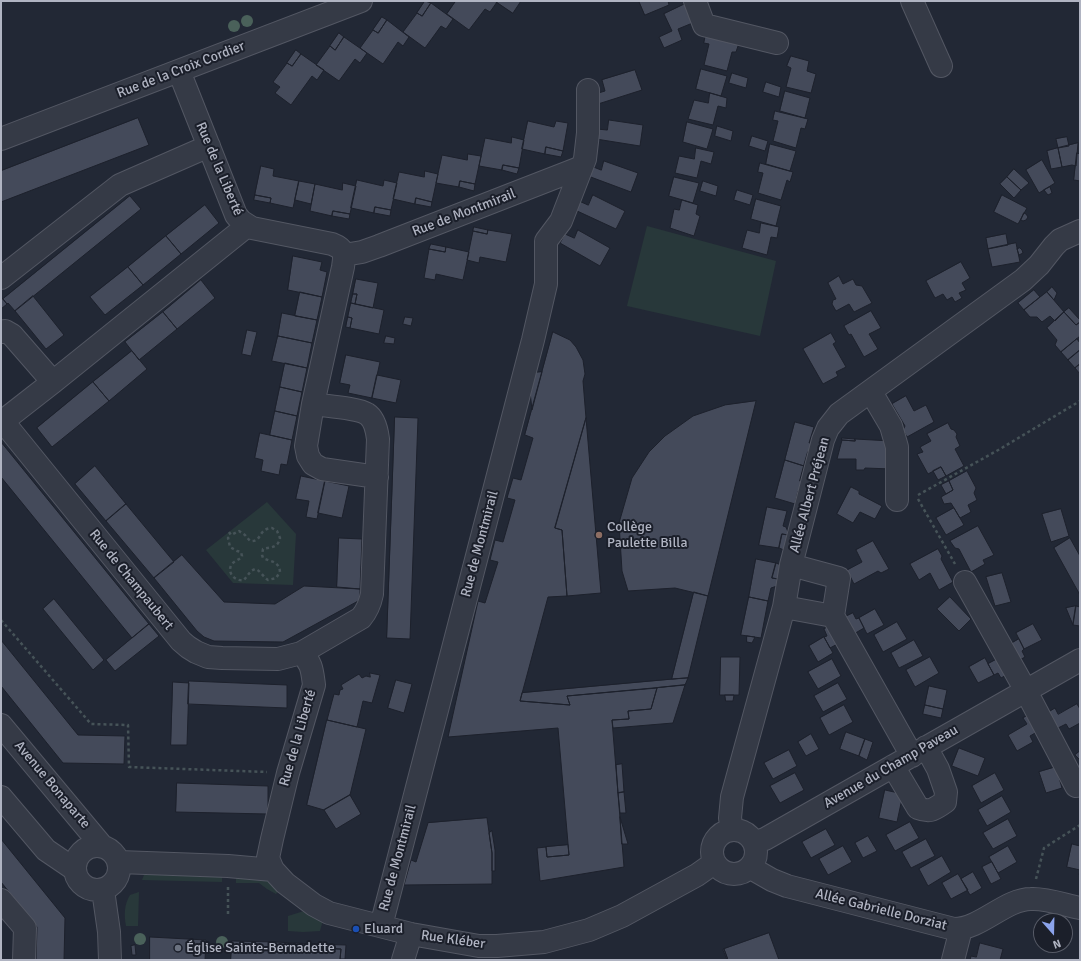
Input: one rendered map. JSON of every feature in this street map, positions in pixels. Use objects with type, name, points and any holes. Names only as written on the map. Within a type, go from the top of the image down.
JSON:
[{"type":"street","name":"Rue de la Croix Cordier","points":[[1,139],[361,1]]},
{"type":"street","points":[[695,1],[704,25],[777,43]]},
{"type":"street","points":[[912,1],[941,66]]},
{"type":"street","name":"Rue de la Liberté","points":[[179,71],[236,215],[247,226],[260,231],[332,244],[339,246],[344,254]]},
{"type":"street","name":"Rue de Montmirail","points":[[380,926],[533,340],[546,284],[546,241],[561,221],[585,159],[588,133],[588,90]]},
{"type":"street","points":[[1,278],[120,185],[209,146]]},
{"type":"street","name":"Rue de Montmirail","points":[[344,254],[362,252],[380,246],[582,167]]},
{"type":"street","name":"Rue de Champaubert","points":[[247,226],[53,382],[2,420],[188,648],[208,657],[222,658],[278,659],[301,653]]},
{"type":"street","name":"Allée Albert Préjean","points":[[732,829],[730,818],[732,797],[784,608],[791,565],[823,440],[828,428],[839,414],[1023,280],[1039,266],[1060,240],[1080,231]]},
{"type":"street","points":[[344,254],[343,267],[306,446],[308,456],[313,464],[322,469],[377,478]]},
{"type":"street","points":[[1,332],[12,335],[53,382]]},
{"type":"street","points":[[871,392],[891,426],[897,447],[897,500]]},
{"type":"street","points":[[301,653],[360,618],[366,612],[372,594],[378,440],[374,424],[367,414],[359,411],[314,404]]},
{"type":"street","points":[[791,565],[840,578],[833,616],[919,751],[938,769],[946,792],[945,802],[934,809],[927,811],[918,808],[893,766]]},
{"type":"street","points":[[965,582],[1026,691],[1076,786]]},
{"type":"street","points":[[784,608],[833,616]]},
{"type":"street","name":"Rue de la Liberté","points":[[273,870],[268,858],[288,773],[314,685],[309,660],[301,653]]},
{"type":"street","name":"Avenue du Champ Paveau","points":[[755,842],[765,839],[1080,660]]},
{"type":"street","name":"Avenue Bonaparte","points":[[1,725],[102,846]]},
{"type":"street","points":[[1,797],[46,850],[74,869],[79,882],[90,890],[103,890],[114,884],[120,874],[119,862],[115,854],[110,849],[102,846],[86,848],[76,861],[74,869]]},
{"type":"street","points":[[732,829],[746,832],[755,842],[757,856],[751,868],[738,875],[724,873],[714,863],[711,849],[718,835],[732,829]]},
{"type":"street","points":[[119,862],[137,861],[273,870]]},
{"type":"street","name":"Rue Kléber","points":[[273,870],[280,879],[321,909],[329,913],[411,934],[485,946],[544,942],[589,930],[622,916],[697,875],[714,863]]},
{"type":"street","name":"Allée Gabrielle Dorziat","points":[[751,868],[772,880],[787,886],[943,926],[962,929],[977,923],[1016,902],[1030,898]]},
{"type":"street","points":[[103,890],[109,932],[110,960]]},
{"type":"street","points":[[1030,898],[1080,908]]},
{"type":"street","points":[[1,900],[25,928],[24,960]]},
{"type":"street","points":[[953,960],[962,929]]},
{"type":"street","points":[[403,960],[411,934]]},
{"type":"path","points":[[965,582],[917,496],[1000,450],[1080,401]]},
{"type":"path","points":[[272,528],[277,531],[280,538],[278,544],[263,550],[262,552],[263,558],[275,562],[279,566],[280,572],[276,578],[268,580],[263,577],[257,569],[251,571],[244,580],[234,578],[230,571],[232,564],[242,556],[241,552],[230,547],[228,538],[230,533],[239,531],[250,541],[255,541],[258,540],[265,529],[272,528]]},
{"type":"path","points":[[1,620],[91,724],[128,725],[128,767],[288,773]]},
{"type":"path","points":[[1030,898],[1044,848],[1080,825]]},
{"type":"path","points":[[228,907],[228,914]]},
{"type":"shaded area","points":[[647,226],[776,261],[760,336],[627,306]]},
{"type":"shaded area","points":[[267,502],[296,534],[293,585],[233,583],[206,550]]},
{"type":"shaded area","points":[[148,873],[222,874],[222,882],[142,880],[144,875]]},
{"type":"shaded area","points":[[236,875],[262,876],[280,889],[276,894],[259,883],[236,883]]},
{"type":"shaded area","points":[[139,892],[138,926],[126,926],[126,906],[130,895]]},
{"type":"shaded area","points":[[307,910],[323,920],[320,931],[288,931],[288,916]]},
{"type":"building","points":[[425,1],[431,3],[422,16],[417,13]]},
{"type":"building","points":[[456,1],[497,2],[490,12],[485,9],[469,30],[447,14]]},
{"type":"building","points":[[495,1],[521,1],[513,13]]},
{"type":"building","points":[[639,1],[668,1],[669,5],[645,15]]},
{"type":"building","points":[[431,3],[453,19],[446,29],[441,26],[425,48],[403,32],[417,13],[422,16]]},
{"type":"building","points":[[687,3],[695,22],[678,29],[682,40],[664,48],[659,37],[672,31],[664,14]]},
{"type":"building","points":[[382,17],[387,20],[378,33],[373,30]]},
{"type":"building","points":[[387,20],[409,37],[403,46],[398,42],[383,64],[360,48],[373,30],[378,33]]},
{"type":"building","points":[[339,33],[344,37],[335,50],[330,46]]},
{"type":"building","points":[[706,34],[739,43],[736,52],[732,52],[727,71],[704,65],[709,44],[704,43]]},
{"type":"building","points":[[344,37],[367,53],[360,63],[355,59],[339,81],[316,65],[330,46],[335,50]]},
{"type":"building","points":[[296,50],[301,54],[292,66],[287,63]]},
{"type":"building","points":[[301,54],[324,70],[317,80],[312,76],[291,105],[275,93],[280,87],[273,82],[287,63],[292,66]]},
{"type":"building","points":[[791,56],[809,61],[807,71],[816,74],[811,93],[786,87],[791,68],[787,66]]},
{"type":"building","points":[[701,69],[727,76],[721,96],[696,89]]},
{"type":"building","points":[[635,70],[642,90],[598,104],[595,94],[605,91],[602,80]]},
{"type":"building","points":[[732,73],[748,78],[746,88],[729,83]]},
{"type":"building","points":[[766,82],[781,87],[779,97],[763,92]]},
{"type":"building","points":[[785,91],[810,98],[805,118],[780,111]]},
{"type":"building","points":[[710,93],[727,98],[726,108],[718,106],[713,125],[688,119],[694,100],[708,103]]},
{"type":"building","points":[[775,111],[808,119],[805,129],[801,128],[796,148],[773,141],[778,121],[773,120]]},
{"type":"building","points":[[138,118],[149,145],[1,202],[1,171]]},
{"type":"building","points":[[609,120],[643,125],[640,146],[596,139],[597,129],[607,130]]},
{"type":"building","points":[[528,121],[554,127],[556,121],[568,123],[563,151],[546,147],[545,154],[522,149]]},
{"type":"building","points":[[687,122],[713,129],[707,149],[683,142]]},
{"type":"building","points":[[717,126],[733,131],[731,141],[715,136]]},
{"type":"building","points":[[752,136],[768,141],[765,151],[749,146]]},
{"type":"building","points":[[512,137],[524,140],[519,168],[503,165],[502,170],[479,166],[485,138],[511,143]]},
{"type":"building","points":[[1067,137],[1069,146],[1058,148],[1056,139]]},
{"type":"building","points":[[1078,143],[1076,166],[1072,165],[1062,167],[1058,148]]},
{"type":"building","points":[[770,144],[796,151],[790,171],[766,164]]},
{"type":"building","points":[[546,147],[563,151],[561,157],[545,154]]},
{"type":"building","points":[[696,148],[714,152],[711,164],[701,161],[697,178],[675,173],[679,156],[694,159]]},
{"type":"building","points":[[1058,148],[1062,167],[1051,169],[1047,151]]},
{"type":"building","points":[[1077,153],[1080,154],[1080,181],[1074,180]]},
{"type":"building","points":[[468,154],[481,156],[475,184],[460,181],[459,187],[436,183],[442,155],[467,160]]},
{"type":"building","points":[[1042,160],[1055,183],[1039,193],[1026,170]]},
{"type":"building","points":[[604,161],[638,173],[631,192],[588,176],[591,166],[601,170]]},
{"type":"building","points":[[760,163],[793,172],[790,182],[787,180],[781,200],[758,193],[763,173],[758,172]]},
{"type":"building","points":[[503,165],[519,168],[517,174],[502,170]]},
{"type":"building","points":[[261,166],[274,169],[273,176],[299,181],[293,208],[270,203],[271,198],[255,195]]},
{"type":"building","points":[[1014,169],[1029,183],[1021,190],[1007,177]]},
{"type":"building","points":[[425,171],[438,174],[432,202],[416,198],[415,204],[393,199],[399,172],[424,177]]},
{"type":"building","points":[[674,177],[699,183],[693,203],[669,196]]},
{"type":"building","points":[[1007,177],[1021,190],[1014,198],[1000,184]]},
{"type":"building","points":[[357,180],[383,186],[384,180],[397,183],[391,210],[375,207],[374,213],[351,208]]},
{"type":"building","points":[[299,181],[315,184],[311,204],[295,200]]},
{"type":"building","points":[[460,181],[475,184],[474,191],[459,187]]},
{"type":"building","points":[[703,181],[718,186],[716,196],[700,191]]},
{"type":"building","points":[[343,183],[356,186],[350,214],[333,211],[332,216],[310,211],[315,184],[342,190]]},
{"type":"building","points":[[1050,187],[1052,193],[1048,195],[1044,190]]},
{"type":"building","points":[[737,190],[753,195],[750,205],[734,200]]},
{"type":"building","points":[[255,195],[271,198],[270,203],[254,200]]},
{"type":"building","points":[[593,195],[625,211],[616,229],[575,210],[579,201],[588,205]]},
{"type":"building","points":[[1002,195],[1027,208],[1018,224],[994,212]]},
{"type":"building","points":[[130,196],[141,209],[15,311],[8,303],[7,304],[3,299]]},
{"type":"building","points":[[416,198],[432,202],[431,207],[415,204]]},
{"type":"building","points":[[756,199],[781,206],[776,226],[751,219]]},
{"type":"building","points":[[682,200],[698,205],[696,214],[700,216],[694,236],[670,228],[674,209],[679,210]]},
{"type":"building","points":[[205,205],[219,223],[181,254],[166,236]]},
{"type":"building","points":[[375,207],[391,210],[390,216],[374,213]]},
{"type":"building","points":[[333,211],[350,214],[349,219],[332,216]]},
{"type":"building","points":[[1024,213],[1028,217],[1023,221],[1021,220]]},
{"type":"building","points":[[761,223],[779,227],[777,238],[771,237],[767,255],[742,248],[747,230],[759,233]]},
{"type":"building","points":[[474,227],[488,230],[487,234],[473,231]]},
{"type":"building","points":[[488,230],[512,234],[506,262],[480,257],[479,263],[467,260],[473,231],[487,234]]},
{"type":"building","points":[[578,230],[610,248],[600,266],[560,243],[565,234],[574,238]]},
{"type":"building","points":[[1006,234],[1008,245],[988,249],[986,238]]},
{"type":"building","points":[[166,236],[181,254],[143,285],[128,267]]},
{"type":"building","points":[[1016,243],[1020,262],[992,267],[988,249]]},
{"type":"building","points":[[431,244],[446,247],[445,252],[429,249]]},
{"type":"building","points":[[446,247],[469,252],[463,280],[436,274],[435,280],[424,278],[429,249],[445,252]]},
{"type":"building","points":[[1020,248],[1023,253],[1019,255],[1017,249]]},
{"type":"building","points":[[293,256],[322,262],[320,270],[327,272],[322,297],[288,290]]},
{"type":"building","points":[[961,262],[970,278],[962,283],[966,290],[959,293],[962,298],[955,302],[952,297],[947,300],[943,294],[935,298],[926,281]]},
{"type":"building","points":[[128,267],[143,285],[105,315],[90,297]]},
{"type":"building","points":[[839,276],[843,284],[853,279],[856,285],[862,286],[872,303],[854,312],[849,304],[836,311],[832,304],[833,300],[836,299],[828,283]]},
{"type":"building","points":[[356,279],[378,283],[373,308],[355,304],[357,294],[353,294]]},
{"type":"building","points":[[201,280],[215,298],[177,329],[163,312]]},
{"type":"building","points":[[1052,287],[1057,293],[1054,300],[1047,292]]},
{"type":"building","points":[[1034,290],[1040,297],[1024,310],[1018,303]]},
{"type":"building","points":[[300,292],[322,297],[317,320],[295,316]]},
{"type":"building","points":[[1047,292],[1064,312],[1055,321],[1050,316],[1042,322],[1037,317],[1030,317],[1024,310]]},
{"type":"building","points":[[353,294],[357,294],[355,304],[351,303]]},
{"type":"building","points":[[33,296],[64,335],[46,349],[15,311]]},
{"type":"building","points":[[1,297],[7,304],[1,309]]},
{"type":"building","points":[[351,303],[384,310],[379,334],[350,328],[352,318],[348,317]]},
{"type":"building","points":[[1069,308],[1080,320],[1080,322],[1076,325],[1064,312]]},
{"type":"building","points":[[871,311],[881,328],[869,334],[878,349],[864,357],[851,334],[849,335],[844,326]]},
{"type":"building","points":[[163,312],[177,329],[139,360],[125,342]]},
{"type":"building","points":[[1064,312],[1076,325],[1080,322],[1080,336],[1061,352],[1055,345],[1057,340],[1047,328]]},
{"type":"building","points":[[282,313],[317,320],[312,343],[278,336]]},
{"type":"building","points":[[348,317],[352,318],[350,328],[346,327]]},
{"type":"building","points":[[405,317],[413,318],[411,326],[403,324]]},
{"type":"building","points":[[247,330],[257,332],[251,356],[242,354]]},
{"type":"building","points":[[553,332],[570,340],[576,347],[583,360],[585,374],[583,381],[586,418],[555,528],[562,530],[567,596],[548,597],[520,701],[570,705],[567,696],[657,688],[651,709],[628,711],[629,719],[612,720],[624,867],[540,881],[537,848],[546,847],[547,857],[569,855],[558,728],[448,737],[478,601],[485,603],[498,562],[490,560],[495,540],[503,542],[515,500],[507,498],[513,478],[521,480],[533,438],[525,435]]},
{"type":"building","points":[[831,333],[836,342],[833,344],[846,367],[836,372],[838,376],[823,384],[803,349]]},
{"type":"building","points":[[278,336],[312,343],[307,368],[272,361]]},
{"type":"building","points":[[386,336],[395,338],[394,344],[384,343]]},
{"type":"building","points":[[1077,339],[1080,343],[1080,350],[1068,360],[1061,352]]},
{"type":"building","points":[[1080,350],[1080,364],[1075,368],[1068,360]]},
{"type":"building","points":[[132,351],[147,369],[109,401],[93,382]]},
{"type":"building","points":[[346,355],[380,362],[372,398],[348,393],[350,385],[340,383]]},
{"type":"building","points":[[285,363],[307,368],[302,392],[280,387]]},
{"type":"building","points":[[1080,364],[1080,374],[1075,368]]},
{"type":"building","points":[[542,372],[532,410],[528,373]]},
{"type":"building","points":[[377,375],[401,380],[396,403],[372,398]]},
{"type":"building","points":[[93,382],[109,401],[52,447],[37,428]]},
{"type":"building","points":[[280,387],[302,392],[297,416],[275,411]]},
{"type":"building","points":[[906,396],[914,411],[926,405],[934,422],[907,437],[903,430],[905,426],[892,404]]},
{"type":"building","points":[[756,401],[708,596],[675,588],[628,591],[622,571],[619,523],[632,478],[649,452],[665,436],[693,416],[725,405]]},
{"type":"building","points":[[275,411],[297,416],[292,440],[270,435]]},
{"type":"building","points":[[395,417],[418,418],[410,639],[387,638]]},
{"type":"building","points":[[586,418],[601,593],[567,596],[562,530],[555,528]]},
{"type":"building","points":[[795,422],[814,427],[809,443],[811,443],[813,453],[808,452],[804,466],[785,460]]},
{"type":"building","points":[[948,423],[951,429],[957,434],[956,437],[960,446],[955,449],[964,466],[946,476],[941,467],[928,474],[917,454],[923,452],[920,447],[931,441],[927,434]]},
{"type":"building","points":[[260,433],[292,440],[287,465],[281,464],[279,475],[261,471],[263,460],[255,458]]},
{"type":"building","points":[[842,438],[855,439],[855,441],[842,440]]},
{"type":"building","points":[[855,439],[891,441],[892,469],[865,468],[864,470],[856,470],[856,459],[837,459],[842,440],[855,441]]},
{"type":"building","points":[[1,442],[149,624],[132,638],[1,477]]},
{"type":"building","points":[[808,452],[813,453],[809,467],[804,466]]},
{"type":"building","points":[[785,460],[804,466],[800,481],[805,482],[803,489],[798,491],[795,504],[775,498]]},
{"type":"building","points":[[95,466],[126,504],[106,521],[75,484]]},
{"type":"building","points":[[804,466],[809,467],[805,482],[800,481]]},
{"type":"building","points":[[941,467],[946,476],[938,480],[933,471]]},
{"type":"building","points":[[967,471],[976,488],[974,493],[977,500],[968,505],[971,512],[960,518],[951,503],[944,504],[941,497],[953,490],[949,481]]},
{"type":"building","points":[[301,476],[325,481],[317,519],[306,517],[309,501],[296,499]]},
{"type":"building","points":[[325,481],[349,486],[342,518],[318,513]]},
{"type":"building","points":[[949,481],[953,490],[946,494],[941,485]]},
{"type":"building","points":[[851,487],[859,491],[859,494],[882,506],[875,519],[860,512],[853,523],[837,514]]},
{"type":"building","points":[[126,504],[174,562],[154,578],[106,521]]},
{"type":"building","points":[[767,507],[787,511],[783,526],[786,527],[788,535],[782,534],[779,548],[759,545]]},
{"type":"building","points":[[954,508],[964,525],[946,535],[936,518]]},
{"type":"building","points":[[1061,509],[1069,536],[1051,542],[1042,514]]},
{"type":"building","points":[[978,526],[994,555],[983,560],[985,564],[971,572],[959,549],[955,548],[950,541]]},
{"type":"building","points":[[782,534],[788,535],[784,550],[779,548]]},
{"type":"building","points":[[339,538],[362,539],[360,589],[337,587]]},
{"type":"building","points":[[1070,538],[1080,556],[1080,595],[1054,548]]},
{"type":"building","points":[[873,541],[889,569],[881,573],[878,571],[854,584],[847,570],[862,562],[856,550]]},
{"type":"building","points":[[938,549],[942,556],[941,559],[953,582],[939,590],[930,573],[919,580],[910,564]]},
{"type":"building","points":[[182,555],[224,602],[275,604],[304,586],[360,589],[360,600],[283,642],[214,641],[204,637],[197,631],[154,578]]},
{"type":"building","points":[[756,559],[776,563],[772,578],[778,579],[777,586],[771,588],[768,601],[749,597]]},
{"type":"building","points":[[776,563],[781,565],[778,579],[772,578]]},
{"type":"building","points":[[1002,573],[1011,602],[995,606],[986,577]]},
{"type":"building","points":[[694,592],[708,596],[688,678],[672,679]]},
{"type":"building","points":[[749,597],[768,601],[761,638],[741,635]]},
{"type":"building","points":[[950,597],[971,619],[959,631],[937,609]]},
{"type":"building","points":[[54,599],[104,660],[93,670],[43,609]]},
{"type":"building","points":[[1076,606],[1080,607],[1080,626],[1073,625]]},
{"type":"building","points":[[1076,606],[1073,625],[1066,608]]},
{"type":"building","points":[[875,609],[884,625],[867,634],[859,618]]},
{"type":"building","points":[[853,613],[856,619],[859,618],[864,628],[852,635],[843,618]]},
{"type":"building","points":[[897,622],[907,639],[883,652],[874,635]]},
{"type":"building","points":[[149,624],[159,636],[115,671],[106,660]]},
{"type":"building","points":[[834,624],[843,641],[830,648],[824,637],[827,636],[824,629]]},
{"type":"building","points":[[1033,624],[1042,640],[1024,649],[1016,633]]},
{"type":"building","points":[[747,636],[755,637],[752,643],[747,642]]},
{"type":"building","points":[[824,637],[833,653],[818,662],[809,646]]},
{"type":"building","points":[[1019,639],[1024,649],[1022,651],[1025,657],[1016,662],[1007,646]]},
{"type":"building","points":[[1,640],[78,735],[125,736],[124,764],[63,763],[1,686]]},
{"type":"building","points":[[914,640],[923,656],[899,668],[891,653]]},
{"type":"building","points":[[721,657],[740,657],[739,695],[720,695]]},
{"type":"building","points":[[930,657],[939,673],[915,687],[906,670]]},
{"type":"building","points":[[1001,657],[1010,673],[1001,678],[998,673],[994,675],[988,664]]},
{"type":"building","points":[[985,658],[994,675],[978,683],[969,667]]},
{"type":"building","points":[[832,659],[841,676],[818,689],[808,672]]},
{"type":"building","points":[[370,673],[380,675],[372,703],[363,701],[357,727],[327,720],[334,694],[339,695],[340,690],[343,689],[341,685],[359,674],[362,678],[366,676],[370,677]]},
{"type":"building","points":[[688,678],[685,685],[567,696],[570,705],[520,701],[522,693]]},
{"type":"building","points":[[396,680],[412,684],[404,713],[388,708]]},
{"type":"building","points":[[189,681],[287,685],[287,708],[188,704]]},
{"type":"building","points":[[173,682],[189,683],[187,745],[171,745]]},
{"type":"building","points":[[838,683],[847,699],[823,712],[814,696]]},
{"type":"building","points":[[685,685],[673,723],[613,728],[612,720],[629,719],[628,711],[651,709],[657,688]]},
{"type":"building","points":[[929,686],[947,690],[943,709],[925,705]]},
{"type":"building","points":[[725,695],[734,695],[733,701],[726,701]]},
{"type":"building","points":[[1077,704],[1080,709],[1080,723],[1069,729],[1066,724],[1054,730],[1045,714],[1055,708],[1058,714]]},
{"type":"building","points":[[844,705],[853,722],[829,735],[820,718]]},
{"type":"building","points":[[925,705],[943,709],[941,718],[923,714]]},
{"type":"building","points":[[1033,713],[1042,729],[1030,736],[1033,742],[1017,751],[1008,735],[1027,724],[1023,718]]},
{"type":"building","points":[[327,720],[366,729],[350,795],[324,810],[307,805]]},
{"type":"building","points":[[846,732],[865,739],[859,756],[840,749]]},
{"type":"building","points":[[811,734],[819,749],[806,756],[798,742]]},
{"type":"building","points":[[865,739],[873,742],[867,760],[859,756]]},
{"type":"building","points":[[959,748],[985,758],[978,776],[952,766]]},
{"type":"building","points":[[789,750],[797,766],[773,779],[764,763]]},
{"type":"building","points":[[1080,751],[1080,760],[1075,755]]},
{"type":"building","points":[[622,764],[624,792],[618,793],[616,765]]},
{"type":"building","points":[[1056,767],[1062,788],[1046,793],[1039,772]]},
{"type":"building","points":[[795,773],[804,790],[780,803],[770,786]]},
{"type":"building","points":[[995,773],[1004,790],[981,803],[972,786]]},
{"type":"building","points":[[177,783],[268,786],[268,814],[176,812]]},
{"type":"building","points":[[885,790],[903,794],[897,822],[879,818]]},
{"type":"building","points":[[624,792],[626,813],[620,813],[618,793]]},
{"type":"building","points":[[350,795],[361,814],[336,829],[324,810]]},
{"type":"building","points":[[1002,796],[1011,812],[987,826],[978,810]]},
{"type":"building","points":[[620,817],[628,844],[622,844]]},
{"type":"building","points":[[487,818],[492,853],[492,884],[404,885],[411,860],[416,862],[428,823]]},
{"type":"building","points":[[1008,819],[1017,836],[993,849],[983,833]]},
{"type":"building","points":[[910,822],[919,838],[895,851],[886,835]]},
{"type":"building","points":[[826,829],[835,845],[811,858],[802,842]]},
{"type":"building","points":[[492,831],[495,850],[495,871],[492,871],[492,853],[489,833]]},
{"type":"building","points":[[868,836],[877,851],[863,858],[855,843]]},
{"type":"building","points":[[1,839],[65,918],[64,960],[36,960],[37,927],[1,882]]},
{"type":"building","points":[[926,839],[935,856],[911,868],[902,852]]},
{"type":"building","points":[[1072,844],[1080,846],[1080,870],[1067,867]]},
{"type":"building","points":[[568,845],[569,855],[547,857],[546,847]]},
{"type":"building","points":[[843,846],[852,862],[828,875],[819,859]]},
{"type":"building","points":[[1008,846],[1017,862],[998,873],[989,857]]},
{"type":"building","points":[[942,856],[951,872],[928,886],[919,869]]},
{"type":"building","points":[[992,862],[1001,879],[991,884],[982,867]]},
{"type":"building","points":[[973,872],[982,888],[970,895],[961,879]]},
{"type":"building","points":[[958,874],[968,890],[951,899],[942,883]]},
{"type":"building","points":[[769,933],[779,960],[728,960],[724,949]]},
{"type":"building","name":"Église Sainte-Bernadette","points":[[150,937],[206,940],[205,960],[150,960]]},
{"type":"building","points":[[232,941],[275,942],[275,947],[295,947],[295,943],[312,944],[312,948],[341,949],[340,960],[231,960]]},
{"type":"building","points":[[275,942],[295,943],[295,947],[275,947]]},
{"type":"building","points":[[980,943],[1003,949],[1000,960],[970,960],[971,956],[976,957]]},
{"type":"building","points":[[312,944],[346,945],[345,959],[340,959],[341,949],[312,948]]},
{"type":"building","points":[[135,945],[136,955],[132,955],[131,946]]},
{"type":"building","points":[[724,949],[728,960],[723,950]]},
{"type":"place","name":"Collège Paulette Billa","points":[[599,535]]},
{"type":"place","name":"Eluard","points":[[356,929]]},
{"type":"place","name":"Église Sainte-Bernadette","points":[[178,948]]}]
